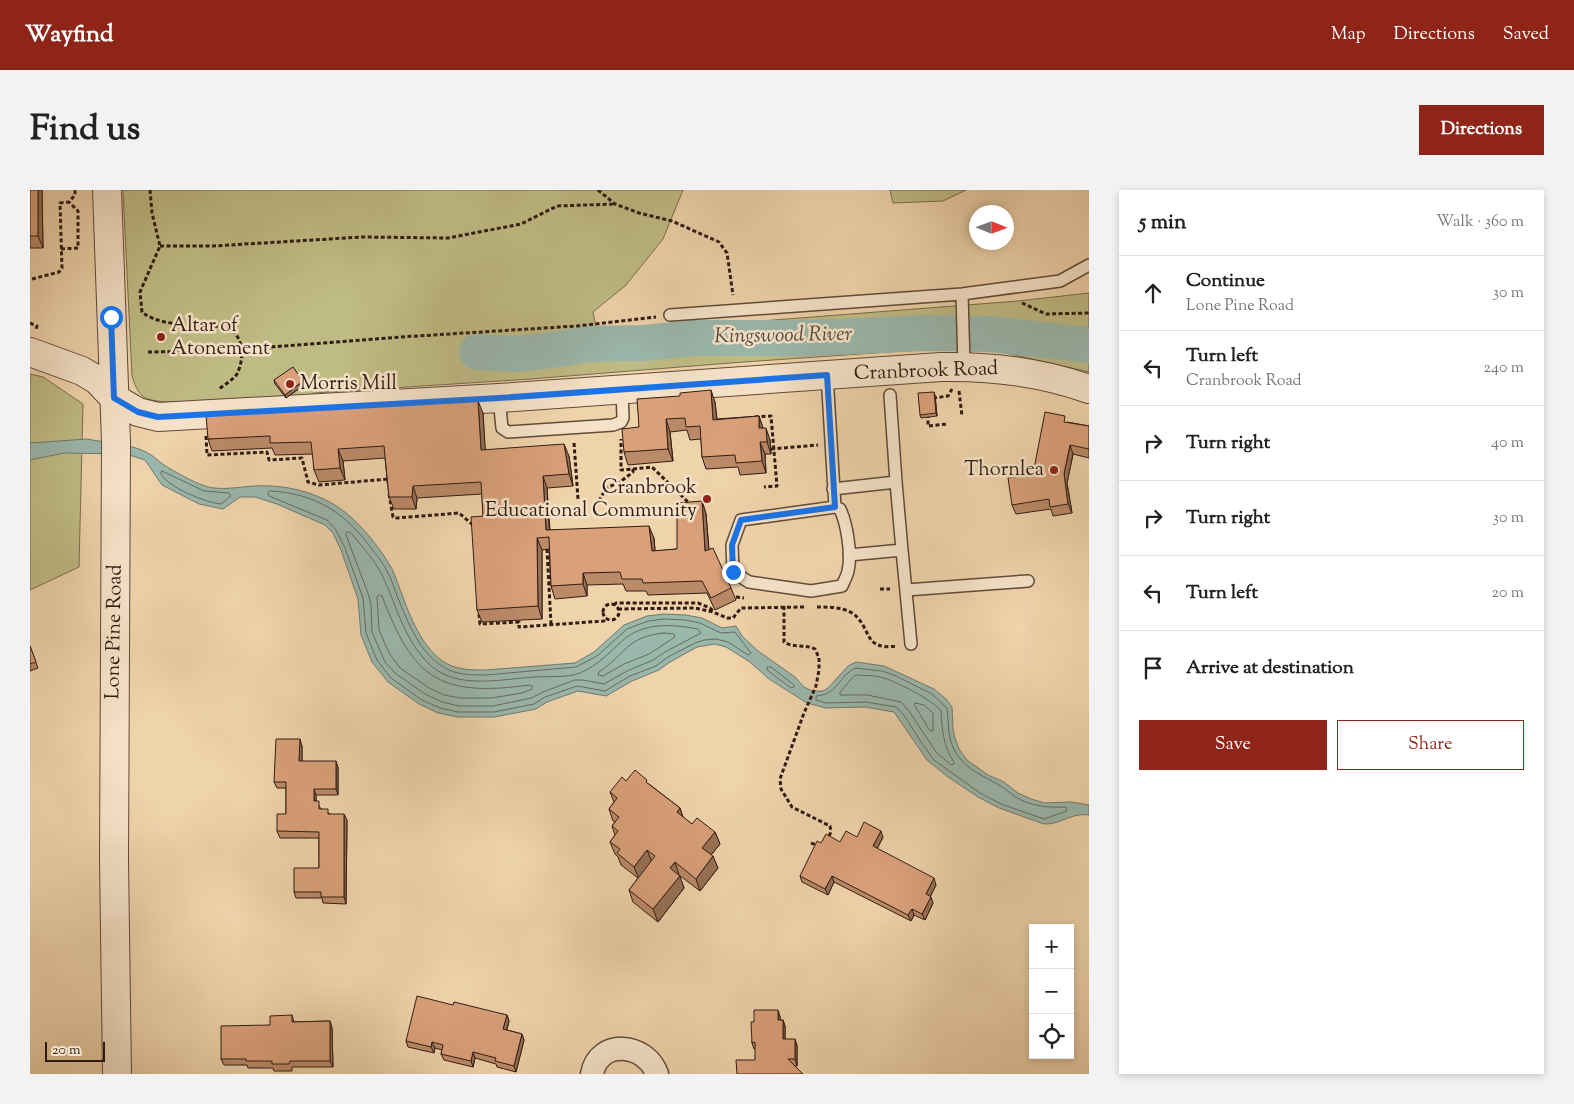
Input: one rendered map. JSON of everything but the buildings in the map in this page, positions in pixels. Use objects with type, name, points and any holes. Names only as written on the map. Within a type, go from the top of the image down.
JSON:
[{"type":"street","name":"Lone Pine Road","points":[[107,190],[116,442],[114,861],[117,1074]]},
{"type":"street","name":"Cranbrook Road","points":[[30,352],[82,372],[97,380],[114,398],[138,412],[158,417],[499,398],[827,375],[964,357],[986,367],[1028,372],[1089,389]]},
{"type":"street","points":[[592,1074],[598,1061],[604,1054],[619,1049],[634,1051],[646,1057],[653,1064],[657,1074]]},
{"type":"lane","points":[[670,315],[962,294],[1004,289],[1060,281],[1089,265]]},
{"type":"lane","points":[[962,294],[964,357]]},
{"type":"lane","points":[[827,375],[835,507]]},
{"type":"lane","points":[[890,395],[911,644]]},
{"type":"lane","points":[[833,489],[896,482]]},
{"type":"lane","points":[[835,507],[840,509],[844,518],[849,555],[848,572],[842,586],[811,591],[749,582],[733,572],[732,545],[741,520],[835,507]]},
{"type":"lane","points":[[849,555],[902,550]]},
{"type":"lane","points":[[906,590],[1028,581]]},
{"type":"path","points":[[32,279],[59,272],[62,268],[60,203],[69,202],[75,195],[75,190]]},
{"type":"path","points":[[150,190],[152,213],[160,246],[140,292],[142,312],[148,316],[172,323],[218,326],[231,329],[238,335],[241,349],[236,374],[215,392]]},
{"type":"path","points":[[598,190],[615,204],[639,213],[672,221],[719,242],[727,253],[734,310]]},
{"type":"path","points":[[62,249],[78,248],[78,211],[69,202]]},
{"type":"path","points":[[160,246],[213,246],[362,237],[448,238],[521,224],[557,206],[615,204]]},
{"type":"path","points":[[1004,289],[1018,301],[1046,314],[1089,313]]},
{"type":"path","points":[[148,352],[218,351],[578,326],[670,315]]},
{"type":"path","points":[[927,398],[948,396]]},
{"type":"path","points":[[959,396],[962,416]]},
{"type":"path","points":[[927,407],[928,426],[948,424]]},
{"type":"path","points":[[747,418],[772,416],[772,449],[777,486],[764,487]]},
{"type":"path","points":[[205,428],[207,455],[267,452],[269,460],[302,458],[308,482],[319,485],[388,479],[393,517],[459,513],[474,526]]},
{"type":"path","points":[[621,439],[621,470],[652,467],[692,506]]},
{"type":"path","points":[[574,443],[578,498]]},
{"type":"path","points":[[772,449],[831,444]]},
{"type":"path","points":[[599,501],[606,488],[620,482],[633,472],[633,469]]},
{"type":"path","points":[[547,549],[551,624]]},
{"type":"path","points":[[760,600],[764,606]]},
{"type":"path","points":[[614,605],[619,613],[612,620],[607,618],[604,612],[605,608],[609,605],[616,603],[698,602],[710,608],[713,612]]},
{"type":"path","points":[[668,603],[668,608]]},
{"type":"path","points":[[479,604],[480,624],[519,622],[520,627],[604,621],[607,618]]},
{"type":"path","points":[[618,609],[695,608],[713,612],[727,618],[733,618],[741,608],[784,606],[842,608],[854,614],[873,644],[891,647],[911,644]]},
{"type":"path","points":[[784,606],[785,644],[808,646],[815,649],[819,658],[819,670],[816,686],[780,779],[781,789],[792,807],[830,826],[831,832],[827,839]]},
{"type":"path","points":[[811,843],[822,847]]},
{"type":"shaded area","points":[[123,190],[683,190],[663,239],[626,285],[593,312],[597,332],[1018,301],[1089,293],[1089,372],[975,346],[314,393],[307,397],[197,402],[157,401],[140,394],[132,376]]},
{"type":"shaded area","points":[[890,190],[966,190],[943,201],[893,203]]},
{"type":"shaded area","points":[[30,374],[43,377],[83,404],[79,567],[30,590]]},
{"type":"water","points":[[87,439],[139,449],[179,474],[205,486],[223,488],[280,487],[306,492],[331,503],[352,518],[379,549],[392,569],[415,627],[421,637],[435,655],[452,666],[486,670],[575,663],[594,652],[624,625],[647,616],[664,614],[702,618],[722,628],[736,626],[742,636],[758,651],[795,677],[804,687],[812,691],[823,691],[828,688],[848,666],[856,662],[884,666],[934,689],[952,707],[955,738],[959,749],[967,760],[988,775],[1004,782],[1018,793],[1031,799],[1045,803],[1071,802],[1089,805],[1089,815],[1077,815],[1055,823],[1044,824],[999,808],[978,797],[948,777],[927,760],[894,712],[865,707],[826,708],[807,703],[769,679],[750,662],[726,647],[715,644],[697,647],[659,670],[632,681],[606,696],[578,691],[547,702],[536,709],[494,717],[458,717],[438,713],[419,704],[388,682],[372,662],[361,635],[358,599],[341,550],[333,533],[325,525],[277,504],[255,497],[240,497],[223,509],[199,504],[162,485],[145,460],[126,454],[64,453],[30,460],[30,443]]},
{"type":"waterway","name":"Kingswood River","points":[[477,352],[515,354],[589,344],[644,343],[694,338],[813,338],[927,333],[989,334],[1089,345]]},
{"type":"place","name":"Altar of Atonement","points":[[161,337]]},
{"type":"place","name":"Morris Mill","points":[[290,384]]},
{"type":"place","name":"Thornlea","points":[[1054,470]]},
{"type":"place","name":"Cranbrook Educational Community","points":[[707,499]]},
{"type":"route","points":[[111,317],[114,398],[138,412],[158,417],[499,398],[827,375],[835,507],[741,520],[732,545],[733,572]]}]
